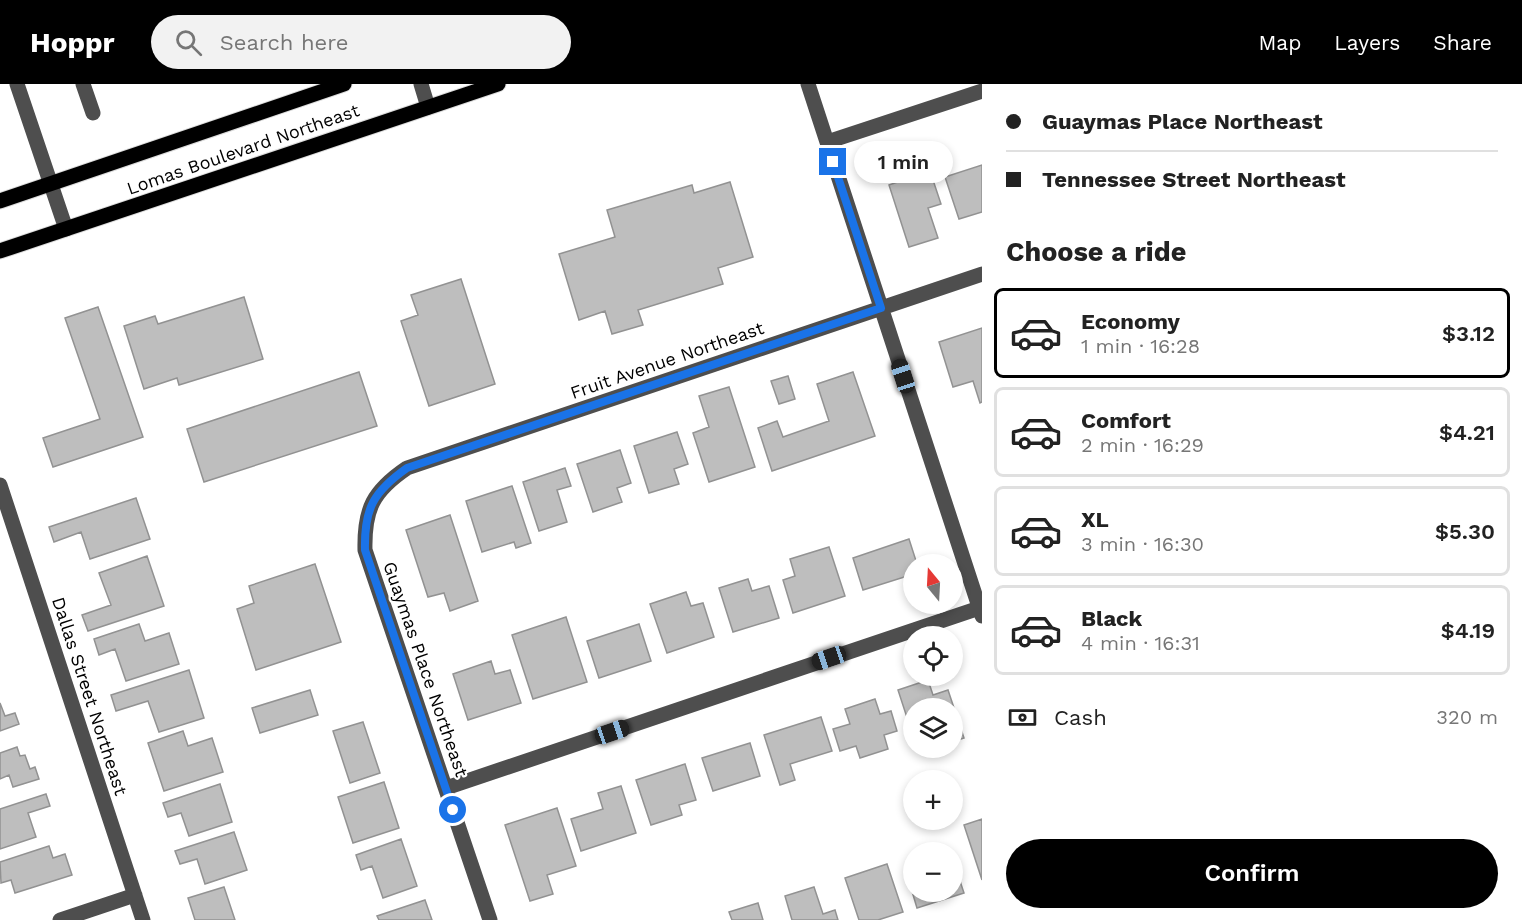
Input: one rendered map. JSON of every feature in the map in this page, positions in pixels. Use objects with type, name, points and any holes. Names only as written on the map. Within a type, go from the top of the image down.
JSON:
[{"type":"main road","name":"Lomas Boulevard Northeast","points":[[0,201],[344,84]]},
{"type":"main road","name":"Lomas Boulevard Northeast","points":[[0,251],[498,84]]},
{"type":"street","points":[[17,84],[66,229]]},
{"type":"street","points":[[83,84],[93,113]]},
{"type":"street","points":[[421,84],[428,107]]},
{"type":"street","points":[[446,788],[981,610],[808,84]]},
{"type":"street","points":[[827,142],[982,91]]},
{"type":"street","name":"Fruit Avenue Northeast","points":[[373,498],[389,480],[407,468],[982,274]]},
{"type":"street","name":"Dallas Street Northeast","points":[[0,485],[143,920]]},
{"type":"street","name":"Guaymas Place Northeast","points":[[373,498],[365,526],[365,550],[490,920]]},
{"type":"street","points":[[60,920],[135,894]]},
{"type":"building","points":[[924,153],[941,204],[928,208],[938,238],[909,247],[889,185],[906,179],[901,161]]},
{"type":"building","points":[[982,165],[982,212],[959,219],[945,177]]},
{"type":"building","points":[[730,182],[753,257],[718,268],[723,284],[638,310],[643,325],[612,334],[605,311],[579,320],[559,254],[615,237],[607,210],[692,185],[694,193]]},
{"type":"building","points":[[461,279],[495,384],[429,406],[401,321],[418,315],[411,295]]},
{"type":"building","points":[[244,297],[263,359],[179,385],[177,378],[144,389],[124,326],[155,316],[158,324]]},
{"type":"building","points":[[98,307],[143,437],[53,467],[43,438],[100,419],[65,318]]},
{"type":"building","points":[[982,328],[982,402],[980,403],[973,381],[953,387],[939,342]]},
{"type":"building","points":[[359,372],[377,426],[204,482],[187,429]]},
{"type":"building","points":[[853,372],[875,436],[772,471],[758,428],[777,421],[783,437],[829,421],[817,384]]},
{"type":"building","points":[[788,376],[795,399],[779,404],[771,381]]},
{"type":"building","points":[[729,387],[755,467],[709,482],[693,433],[709,427],[699,396]]},
{"type":"building","points":[[677,432],[688,464],[674,469],[679,484],[649,493],[634,446]]},
{"type":"building","points":[[620,450],[631,483],[617,488],[622,502],[593,512],[577,464]]},
{"type":"building","points":[[565,468],[571,486],[557,490],[567,522],[539,531],[523,482]]},
{"type":"building","points":[[512,486],[531,543],[516,548],[514,542],[482,552],[466,501]]},
{"type":"building","points":[[136,498],[150,539],[90,559],[81,532],[54,542],[49,527]]},
{"type":"building","points":[[450,515],[478,601],[450,611],[444,593],[428,597],[406,530]]},
{"type":"building","points":[[909,539],[914,554],[903,554],[903,577],[863,590],[853,558]]},
{"type":"building","points":[[829,547],[845,596],[793,613],[783,580],[795,576],[790,559]]},
{"type":"building","points":[[147,556],[164,606],[88,631],[82,615],[111,605],[99,573]]},
{"type":"building","points":[[315,564],[341,642],[256,670],[237,609],[254,603],[249,586]]},
{"type":"building","points":[[748,579],[752,591],[769,586],[779,618],[733,632],[719,588]]},
{"type":"building","points":[[686,592],[691,606],[703,603],[714,637],[667,653],[650,604]]},
{"type":"building","points":[[566,617],[587,682],[533,699],[512,635]]},
{"type":"building","points":[[139,624],[145,641],[169,633],[179,664],[126,681],[115,649],[99,655],[94,639]]},
{"type":"building","points":[[639,624],[651,661],[599,678],[587,641]]},
{"type":"building","points":[[491,661],[495,674],[510,670],[521,703],[468,720],[453,674]]},
{"type":"building","points":[[189,670],[204,718],[159,732],[148,701],[116,711],[111,695]]},
{"type":"building","points":[[910,686],[930,686],[933,695],[948,690],[951,698],[903,698],[903,705],[898,690]]},
{"type":"building","points":[[310,690],[318,715],[260,733],[252,708]]},
{"type":"building","points":[[875,699],[880,714],[891,711],[897,731],[884,735],[888,749],[860,758],[856,746],[840,751],[833,729],[850,724],[845,709]]},
{"type":"building","points":[[0,703],[5,716],[15,713],[19,724],[0,731]]},
{"type":"building","points":[[821,717],[832,751],[790,764],[795,780],[780,785],[764,735]]},
{"type":"building","points":[[363,722],[380,773],[350,783],[333,731]]},
{"type":"building","points":[[183,731],[188,746],[212,738],[223,772],[164,791],[148,743]]},
{"type":"building","points":[[750,743],[760,776],[713,791],[702,758]]},
{"type":"building","points":[[17,747],[20,756],[25,755],[30,769],[35,767],[39,779],[13,787],[9,775],[0,779],[0,753]]},
{"type":"building","points":[[685,764],[696,800],[679,805],[682,815],[651,825],[636,780]]},
{"type":"building","points":[[384,782],[399,828],[353,843],[338,797]]},
{"type":"building","points":[[220,784],[232,822],[189,836],[181,813],[168,817],[163,803]]},
{"type":"building","points":[[621,786],[636,833],[581,851],[571,819],[603,809],[598,793]]},
{"type":"building","points":[[46,794],[50,806],[28,813],[36,837],[0,849],[0,809]]},
{"type":"building","points":[[557,808],[576,866],[547,875],[553,894],[530,901],[505,825]]},
{"type":"building","points":[[982,819],[982,880],[964,825]]},
{"type":"building","points":[[234,832],[247,870],[205,884],[197,859],[180,864],[175,851]]},
{"type":"building","points":[[401,839],[417,886],[383,898],[372,866],[361,870],[356,855]]},
{"type":"building","points":[[49,846],[53,858],[65,854],[72,875],[15,893],[11,880],[1,883],[0,862]]},
{"type":"building","points":[[887,864],[903,912],[878,920],[859,920],[845,878]]},
{"type":"building","points":[[224,887],[235,920],[195,920],[188,898]]},
{"type":"building","points":[[814,887],[823,914],[835,910],[838,920],[792,920],[785,896]]},
{"type":"building","points":[[425,900],[432,920],[379,920],[377,916]]},
{"type":"building","points":[[915,902],[936,902],[917,908]]},
{"type":"building","points":[[758,903],[763,920],[732,920],[729,912]]},
{"type":"route","points":[[453,810],[365,550],[365,526],[373,498],[389,480],[407,468],[881,308],[833,162]]}]
